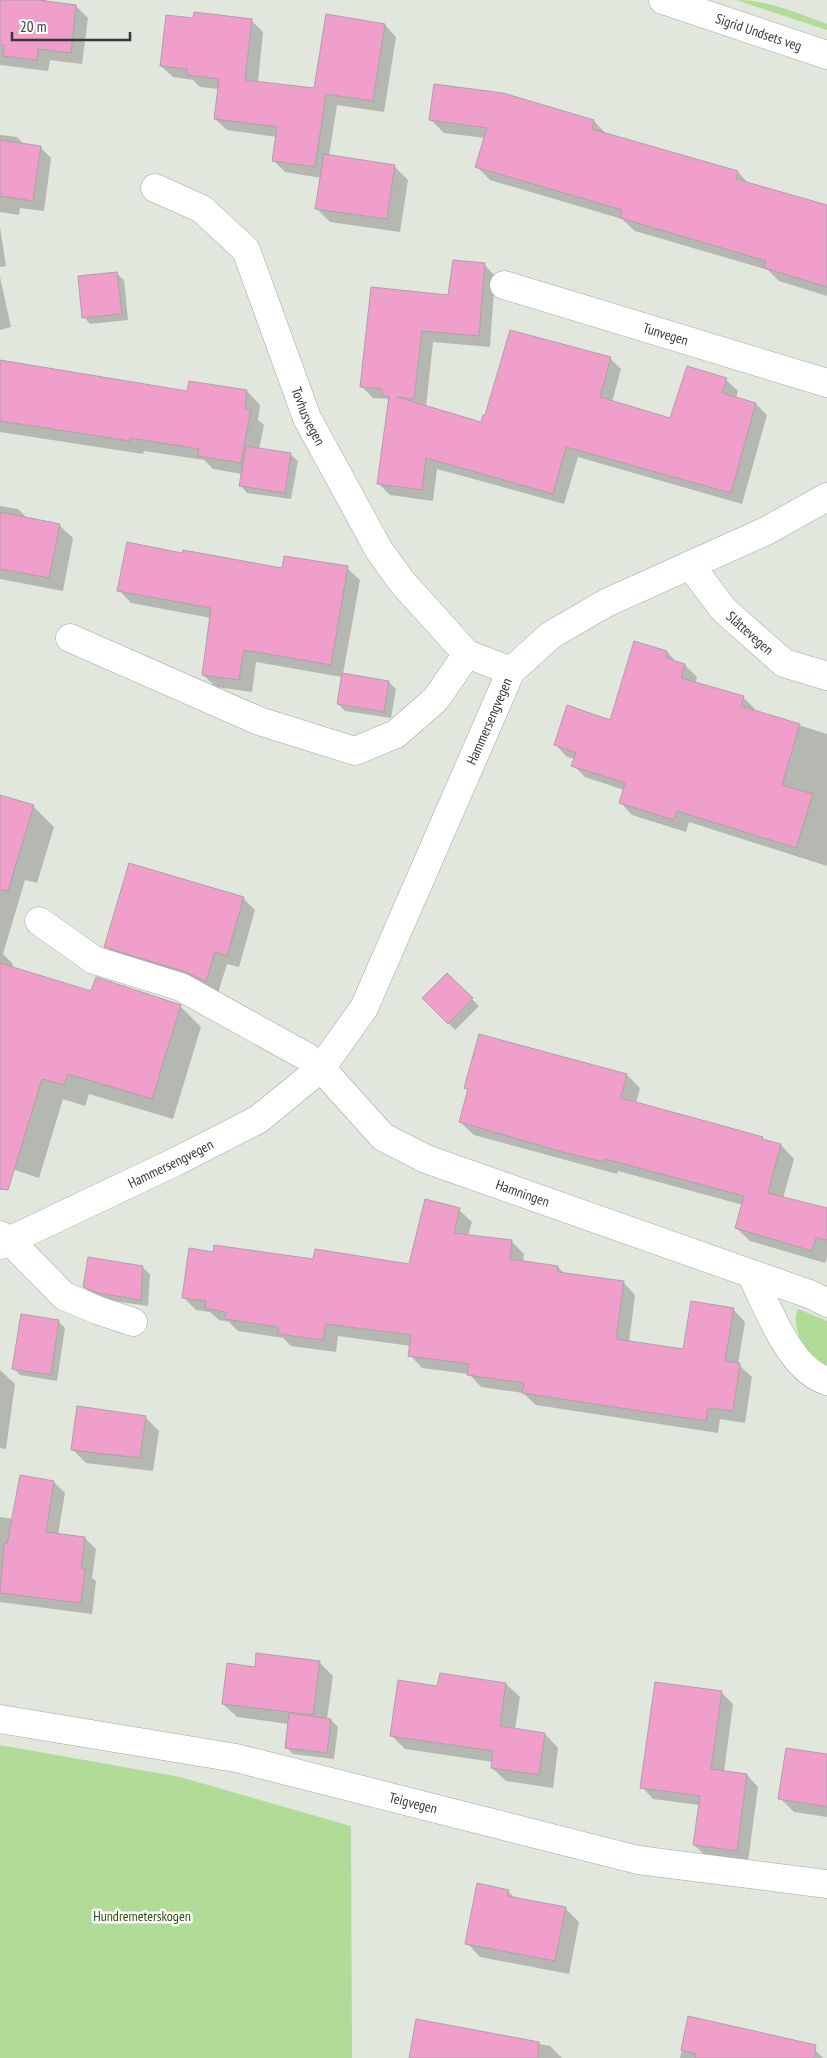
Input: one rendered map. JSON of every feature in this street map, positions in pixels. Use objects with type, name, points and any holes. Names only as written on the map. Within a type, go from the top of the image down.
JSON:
[{"type":"street","name":"Sigrid Undsets veg","points":[[663,0],[827,55]]},
{"type":"street","name":"Tovhusvegen","points":[[154,188],[202,209],[246,250],[307,418],[378,550],[402,582],[467,654],[511,672]]},
{"type":"street","name":"Tunvegen","points":[[504,285],[827,383]]},
{"type":"street","name":"Hammersengvegen","points":[[133,1322],[64,1296],[3,1240],[177,1161],[259,1119],[321,1068],[364,1008],[511,672],[551,635],[606,603],[766,531],[827,497]]},
{"type":"street","name":"Slåttevegen","points":[[690,565],[724,610],[784,663],[827,676]]},
{"type":"street","points":[[70,638],[259,721],[355,751],[396,734],[436,698],[467,654]]},
{"type":"street","points":[[39,921],[94,960],[181,987],[307,1057],[321,1068]]},
{"type":"street","name":"Hamningen","points":[[321,1068],[383,1137],[426,1159],[752,1276],[812,1295],[827,1303]]},
{"type":"street","points":[[752,1276],[787,1345],[802,1366],[827,1381]]},
{"type":"street","name":"Teigvegen","points":[[0,1719],[236,1758],[638,1860],[827,1884]]},
{"type":"green space","points":[[736,0],[759,2],[794,12],[827,24],[827,30]]},
{"type":"green space","points":[[798,1309],[827,1321],[827,1366],[819,1364],[811,1357],[799,1337],[796,1322]]},
{"type":"green space","name":"Hundremeterskogen","points":[[0,1745],[180,1777],[351,1826],[352,2058],[0,2058]]},
{"type":"building","points":[[0,0],[38,0],[76,5],[71,53],[38,49],[37,60],[3,56],[4,45],[0,45]]},
{"type":"building","points":[[194,12],[252,19],[245,80],[314,88],[326,14],[385,24],[373,101],[326,94],[315,167],[272,161],[277,127],[214,119],[219,79],[187,75],[187,69],[160,66],[166,15],[193,18]]},
{"type":"building","points":[[434,84],[503,93],[594,120],[592,129],[738,171],[736,179],[827,205],[827,287],[764,268],[766,261],[620,218],[622,210],[475,167],[487,128],[429,120]]},
{"type":"building","points":[[0,140],[41,146],[33,201],[0,196]]},
{"type":"building","points":[[324,154],[395,165],[387,219],[315,209]]},
{"type":"building","points":[[453,260],[485,263],[479,336],[422,331],[414,399],[397,397],[481,422],[483,415],[485,415],[510,330],[611,357],[600,397],[670,418],[687,366],[727,378],[722,393],[756,403],[731,493],[566,447],[553,494],[426,458],[422,490],[377,484],[389,396],[382,396],[382,389],[360,387],[371,287],[448,295]]},
{"type":"building","points":[[117,272],[122,314],[82,318],[78,276]]},
{"type":"building","points":[[0,360],[187,391],[189,381],[247,390],[245,409],[251,410],[241,463],[198,456],[199,449],[130,438],[130,441],[0,421]]},
{"type":"building","points":[[246,446],[291,453],[285,493],[239,486]]},
{"type":"building","points":[[0,512],[60,524],[49,578],[0,569]]},
{"type":"building","points":[[127,542],[182,553],[183,550],[282,568],[284,556],[348,566],[331,665],[244,650],[239,680],[202,675],[211,608],[117,591]]},
{"type":"building","points":[[634,641],[667,651],[666,658],[685,664],[681,678],[744,696],[741,706],[800,724],[782,785],[813,794],[796,848],[677,811],[674,820],[619,803],[625,783],[571,766],[576,753],[554,745],[567,705],[610,720]]},
{"type":"building","points":[[342,673],[389,681],[384,712],[337,704]]},
{"type":"building","points":[[0,795],[34,805],[8,891],[0,890]]},
{"type":"building","points":[[129,863],[244,897],[227,956],[215,952],[206,982],[186,972],[104,947]]},
{"type":"building","points":[[0,963],[91,991],[96,977],[181,1005],[152,1099],[68,1074],[64,1085],[42,1079],[8,1190],[0,1189]]},
{"type":"building","points":[[447,973],[473,998],[448,1024],[422,998]]},
{"type":"building","points":[[479,1034],[627,1074],[621,1098],[763,1137],[762,1139],[781,1144],[768,1193],[827,1208],[827,1240],[816,1238],[812,1251],[735,1228],[744,1196],[605,1159],[604,1162],[566,1153],[459,1122],[468,1089],[464,1088]]},
{"type":"building","points":[[425,1199],[460,1208],[454,1233],[512,1240],[510,1259],[558,1266],[558,1272],[624,1281],[616,1339],[683,1349],[691,1301],[734,1308],[725,1361],[740,1363],[733,1411],[708,1408],[706,1421],[522,1393],[524,1383],[467,1375],[469,1364],[408,1356],[411,1335],[326,1324],[323,1340],[278,1334],[278,1327],[225,1319],[226,1312],[205,1308],[206,1301],[182,1298],[189,1248],[213,1252],[214,1245],[313,1259],[315,1249],[409,1264]]},
{"type":"building","points":[[88,1257],[143,1266],[141,1300],[98,1293],[83,1287]]},
{"type":"building","points":[[21,1314],[59,1320],[51,1375],[12,1369]]},
{"type":"building","points":[[77,1406],[146,1416],[140,1458],[71,1450]]},
{"type":"building","points":[[20,1475],[54,1481],[46,1532],[85,1537],[81,1568],[85,1569],[81,1603],[0,1593],[4,1543],[7,1544]]},
{"type":"building","points":[[256,1653],[320,1661],[313,1715],[222,1704],[227,1663],[255,1667]]},
{"type":"building","points":[[440,1673],[506,1683],[500,1726],[545,1733],[539,1775],[491,1768],[493,1751],[390,1736],[398,1680],[437,1686]]},
{"type":"building","points":[[655,1682],[722,1691],[711,1769],[747,1774],[737,1851],[693,1845],[700,1796],[640,1788]]},
{"type":"building","points":[[289,1713],[331,1719],[327,1753],[285,1748]]},
{"type":"building","points":[[786,1748],[827,1754],[827,1807],[778,1799]]},
{"type":"building","points":[[477,1883],[509,1890],[507,1896],[566,1907],[555,1961],[465,1944]]},
{"type":"building","points":[[688,2016],[816,2045],[814,2058],[695,2058],[696,2054],[681,2050]]},
{"type":"building","points":[[416,2019],[539,2042],[538,2058],[409,2058]]}]
